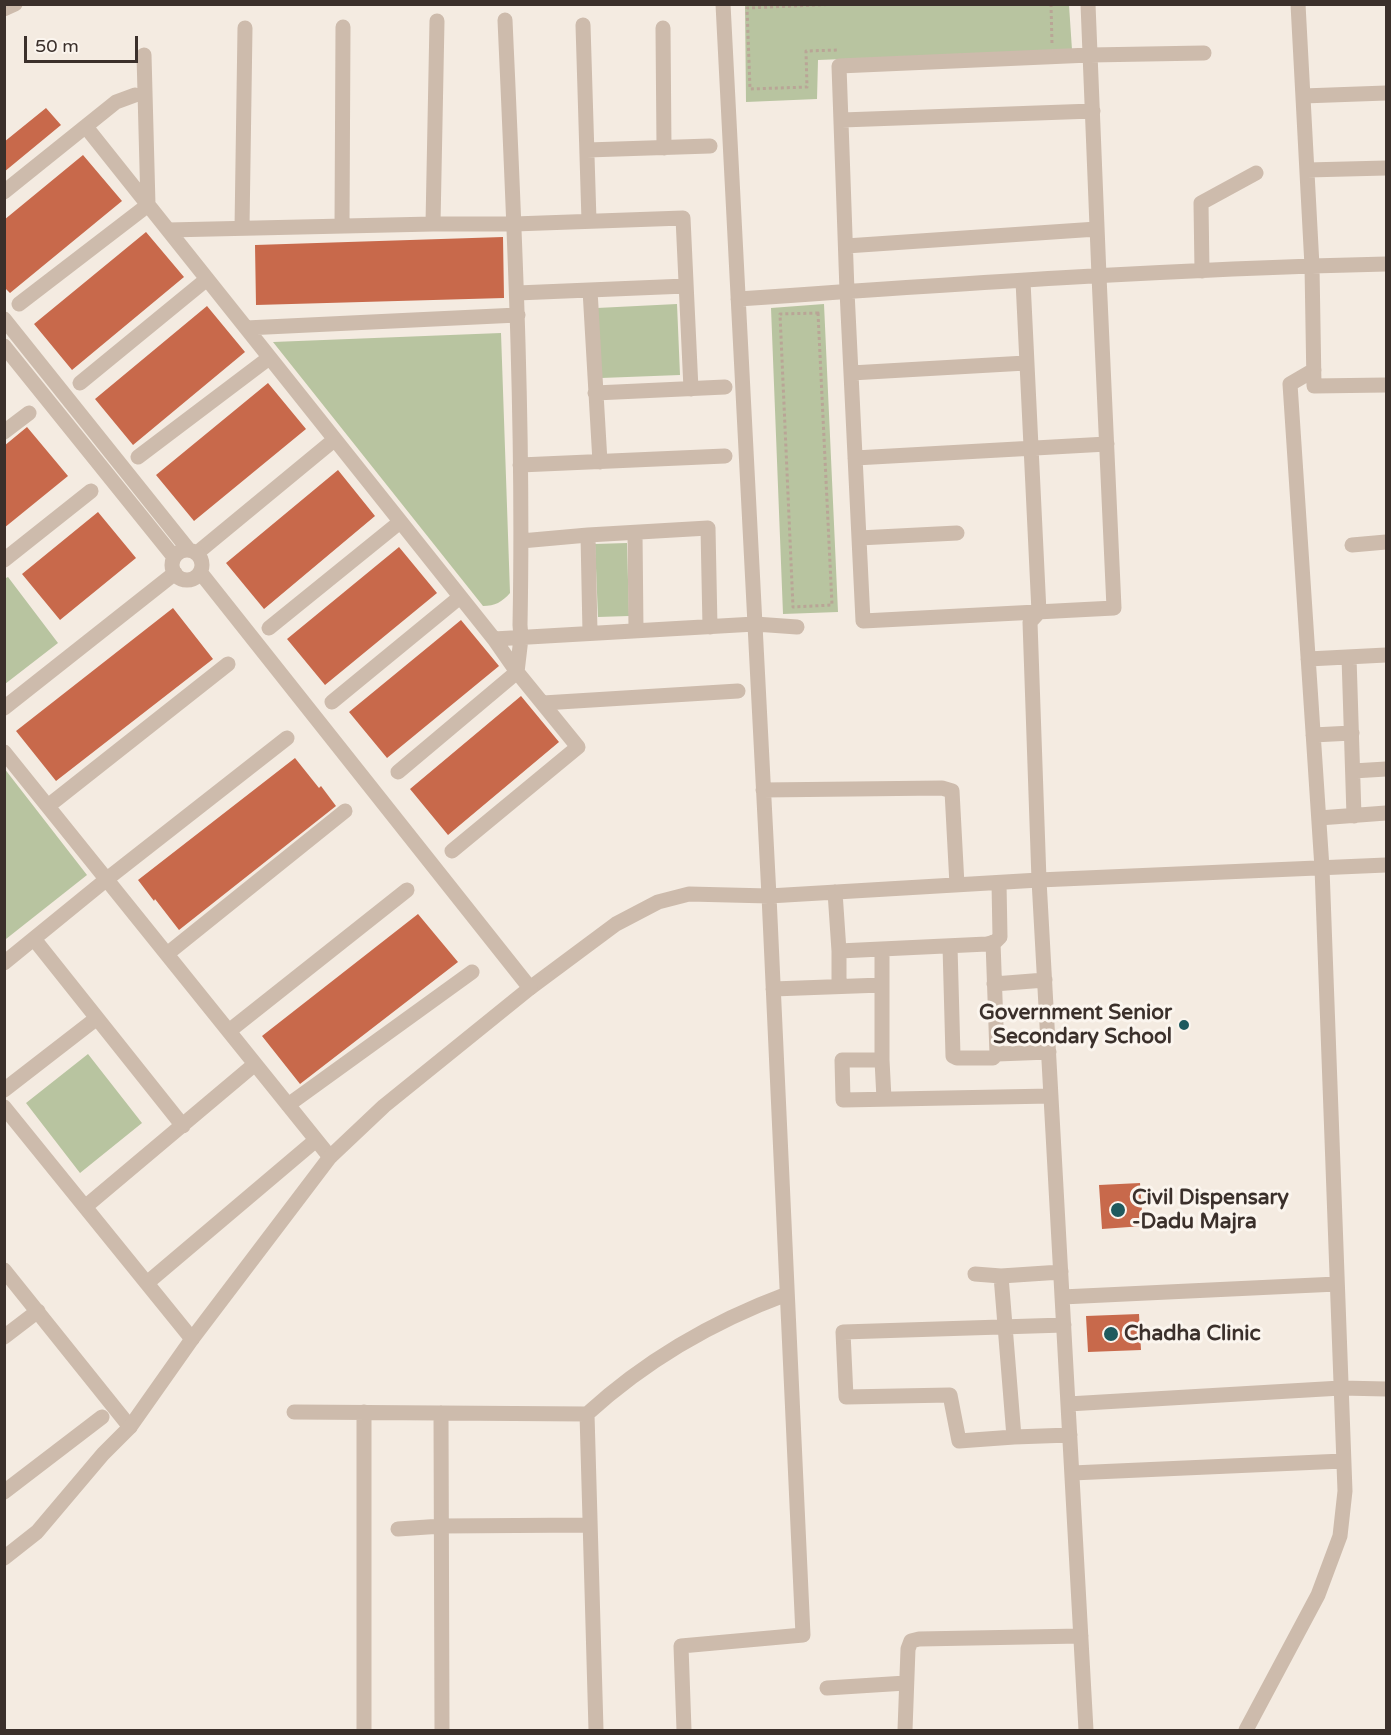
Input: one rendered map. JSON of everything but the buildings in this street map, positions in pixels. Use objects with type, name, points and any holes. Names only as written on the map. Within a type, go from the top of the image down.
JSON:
[{"type":"street","points":[[4,9],[15,4]]},
{"type":"street","points":[[684,1731],[681,1646],[803,1635],[764,790],[723,4]]},
{"type":"street","points":[[1088,4],[1090,56],[1093,111],[1099,276],[1114,608],[864,621],[851,373],[839,66],[1090,56],[1204,53]]},
{"type":"street","points":[[1298,4],[1312,266],[1314,386],[1386,385]]},
{"type":"street","points":[[398,772],[518,672],[521,638],[521,541],[518,315],[505,20]]},
{"type":"street","points":[[433,224],[437,21]]},
{"type":"street","points":[[583,25],[589,220]]},
{"type":"street","points":[[342,226],[343,27]]},
{"type":"street","points":[[242,228],[245,28]]},
{"type":"street","points":[[663,28],[664,148]]},
{"type":"street","points":[[144,55],[148,205]]},
{"type":"street","points":[[1303,96],[1386,93]]},
{"type":"street","points":[[4,192],[116,102],[135,95]]},
{"type":"street","points":[[842,120],[1093,111]]},
{"type":"street","points":[[86,127],[578,747],[452,851]]},
{"type":"street","points":[[587,150],[710,146]]},
{"type":"street","points":[[1307,170],[1386,168]]},
{"type":"street","points":[[1202,271],[1201,203],[1256,173]]},
{"type":"street","points":[[19,304],[148,205]]},
{"type":"street","points":[[168,230],[514,224],[683,218],[691,389]]},
{"type":"street","points":[[846,246],[1097,228]]},
{"type":"street","points":[[738,299],[1099,276],[1386,264]]},
{"type":"street","points":[[80,383],[207,279]]},
{"type":"street","points":[[1023,281],[1039,612],[1030,622],[1039,880],[1086,1731]]},
{"type":"street","points":[[517,293],[686,286]]},
{"type":"street","points":[[590,290],[600,462]]},
{"type":"street","points":[[246,328],[518,315]]},
{"type":"street","points":[[4,319],[193,551],[201,559],[200,572],[191,579],[179,578],[172,568],[174,557],[178,553],[193,551],[334,440]]},
{"type":"street","points":[[4,346],[174,557]]},
{"type":"street","points":[[138,457],[269,358]]},
{"type":"street","points":[[851,373],[1026,363]]},
{"type":"street","points":[[1246,1731],[1318,1595],[1340,1536],[1345,1491],[1322,868],[1290,384],[1314,370]]},
{"type":"street","points":[[595,393],[725,387]]},
{"type":"street","points":[[4,432],[29,413]]},
{"type":"street","points":[[855,458],[1107,444]]},
{"type":"street","points":[[520,465],[725,456]]},
{"type":"street","points":[[4,560],[91,491]]},
{"type":"street","points":[[269,628],[400,522]]},
{"type":"street","points":[[521,541],[708,528],[710,627]]},
{"type":"street","points":[[635,533],[636,630]]},
{"type":"street","points":[[859,538],[957,533]]},
{"type":"street","points":[[588,535],[590,633]]},
{"type":"street","points":[[1352,545],[1386,542]]},
{"type":"street","points":[[200,572],[530,988]]},
{"type":"street","points":[[4,708],[175,573]]},
{"type":"street","points":[[332,702],[460,597]]},
{"type":"street","points":[[494,639],[755,624],[797,627]]},
{"type":"street","points":[[1308,659],[1386,655]]},
{"type":"street","points":[[1349,657],[1354,816]]},
{"type":"street","points":[[48,806],[228,664]]},
{"type":"street","points":[[543,703],[738,691]]},
{"type":"street","points":[[1313,735],[1352,733]]},
{"type":"street","points":[[4,963],[287,738]]},
{"type":"street","points":[[4,752],[330,1157]]},
{"type":"street","points":[[1353,771],[1386,769]]},
{"type":"street","points":[[764,790],[942,788],[952,790],[957,885]]},
{"type":"street","points":[[167,954],[345,811]]},
{"type":"street","points":[[1318,818],[1386,813]]},
{"type":"street","points":[[4,1558],[38,1532],[103,1454],[130,1427],[192,1339],[330,1157],[384,1106],[530,988],[616,924],[658,902],[689,894],[769,896],[1039,880],[1386,865]]},
{"type":"street","points":[[839,951],[993,942],[1000,937],[999,883]]},
{"type":"street","points":[[229,1031],[407,890]]},
{"type":"street","points":[[835,892],[839,986]]},
{"type":"street","points":[[34,939],[183,1126]]},
{"type":"street","points":[[993,942],[997,1054]]},
{"type":"street","points":[[950,946],[953,1056],[993,1058],[997,1054],[1048,1052]]},
{"type":"street","points":[[882,949],[882,1060],[885,1099]]},
{"type":"street","points":[[288,1105],[472,972]]},
{"type":"street","points":[[994,984],[1045,980]]},
{"type":"street","points":[[773,989],[882,985]]},
{"type":"street","points":[[4,1090],[97,1018]]},
{"type":"street","points":[[882,1060],[842,1060],[843,1101],[1051,1096]]},
{"type":"street","points":[[85,1207],[255,1064]]},
{"type":"street","points":[[4,1107],[192,1339]]},
{"type":"street","points":[[147,1283],[316,1140]]},
{"type":"street","points":[[4,1270],[130,1427]]},
{"type":"street","points":[[975,1274],[1000,1276],[1061,1272]]},
{"type":"street","points":[[1000,1276],[1014,1437]]},
{"type":"street","points":[[1062,1298],[1337,1284]]},
{"type":"street","points":[[294,1412],[587,1414],[616,1387],[685,1341],[787,1294]]},
{"type":"street","points":[[4,1337],[38,1311]]},
{"type":"street","points":[[1064,1325],[843,1332],[846,1397],[950,1395],[959,1441],[1070,1435]]},
{"type":"street","points":[[1068,1404],[1341,1388],[1386,1389]]},
{"type":"street","points":[[364,1412],[364,1731]]},
{"type":"street","points":[[441,1413],[442,1731]]},
{"type":"street","points":[[587,1414],[596,1731]]},
{"type":"street","points":[[4,1492],[102,1417]]},
{"type":"street","points":[[1072,1473],[1343,1461]]},
{"type":"street","points":[[398,1529],[441,1526],[590,1525]]},
{"type":"street","points":[[905,1731],[908,1649],[911,1641],[1081,1636]]},
{"type":"street","points":[[827,1688],[906,1683]]},
{"type":"path","points":[[838,4],[747,8],[750,89],[807,87],[806,51],[842,50]]},
{"type":"path","points":[[1051,4],[1052,44]]},
{"type":"path","points":[[818,313],[832,605],[793,607],[780,314],[818,313]]},
{"type":"green space","points":[[745,5],[1069,5],[1072,50],[818,60],[817,99],[746,102]]},
{"type":"green space","points":[[677,304],[680,375],[601,378],[597,308]]},
{"type":"green space","points":[[824,304],[838,612],[783,614],[771,308]]},
{"type":"green space","points":[[501,333],[510,593],[498,603],[483,606],[273,342]]},
{"type":"green space","points":[[627,543],[629,616],[598,617],[595,544]]},
{"type":"green space","points":[[8,577],[58,643],[5,684],[4,579]]},
{"type":"green space","points":[[4,768],[87,875],[6,939],[4,937]]},
{"type":"green space","points":[[88,1054],[142,1123],[80,1173],[26,1103]]},
{"type":"place","name":"Government Senior Secondary School","points":[[1184,1025]]},
{"type":"place","name":"Civil Dispensary -Dadu Majra","points":[[1118,1210]]},
{"type":"place","name":"Chadha Clinic","points":[[1111,1334]]}]
